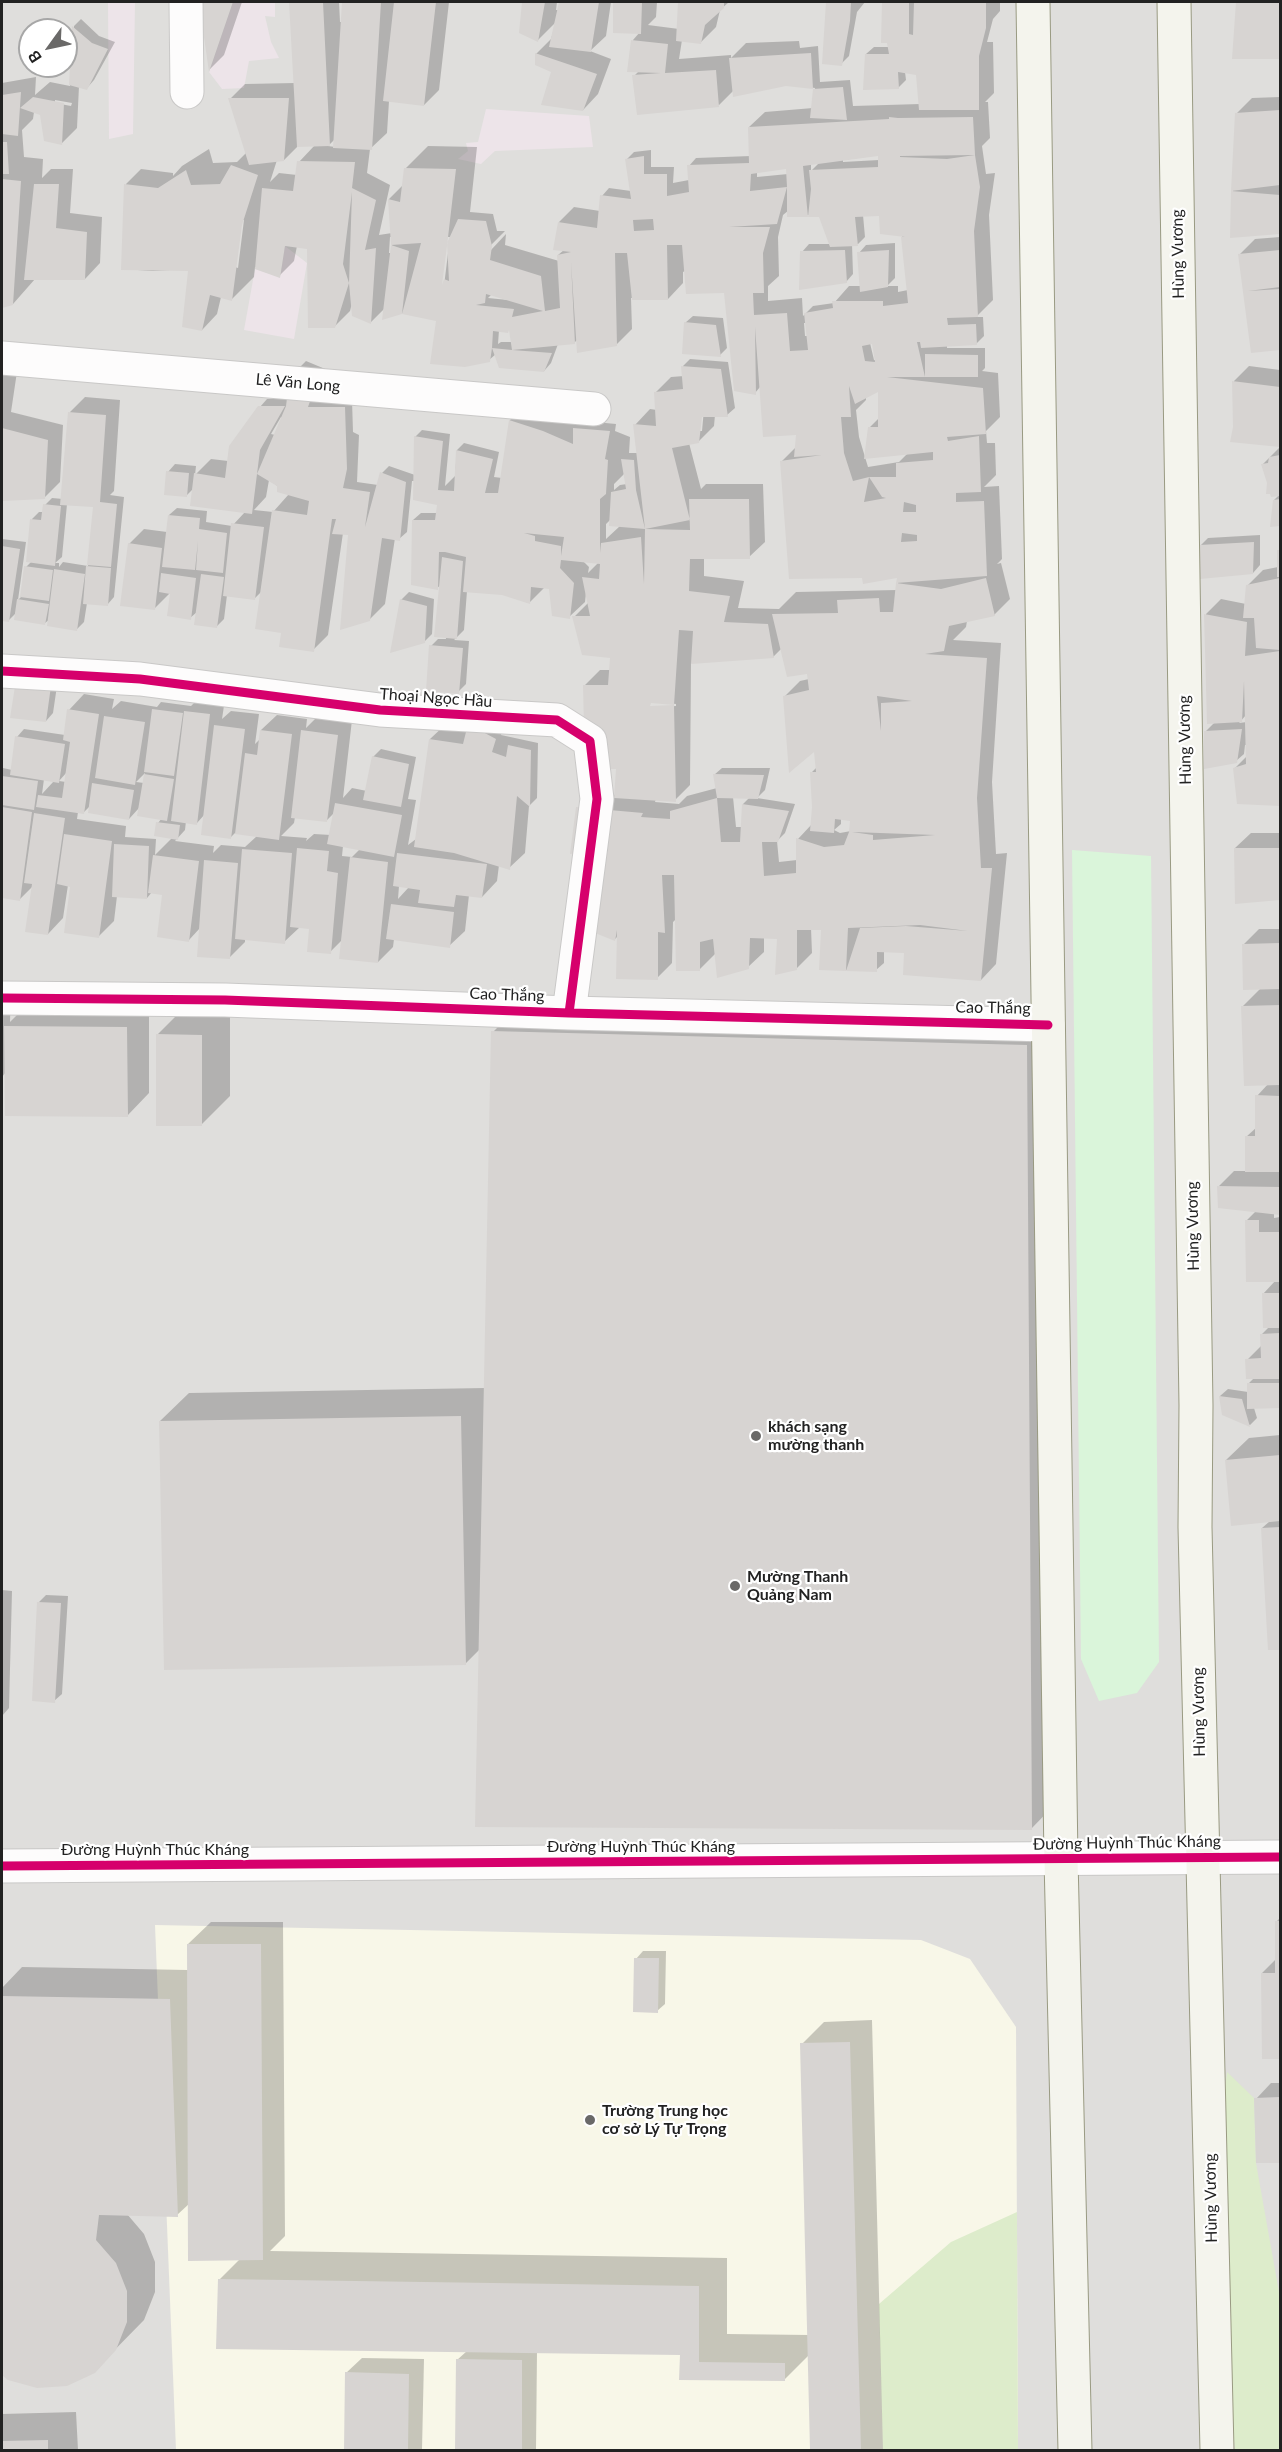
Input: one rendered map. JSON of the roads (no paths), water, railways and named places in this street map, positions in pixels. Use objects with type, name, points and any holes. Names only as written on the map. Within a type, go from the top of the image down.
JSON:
[{"type":"main road","points":[[1033,2],[1060,1859],[1075,2451]]},
{"type":"main road","name":"Hùng Vương","points":[[1174,2],[1195,1381],[1195,1527],[1217,2451]]},
{"type":"street","points":[[186,2],[187,92]]},
{"type":"street","name":"Lê Văn Long","points":[[2,358],[594,409]]},
{"type":"street","name":"Thoại Ngọc Hầu","points":[[2,671],[140,679],[380,710],[557,720],[590,741],[597,799],[569,1013]]},
{"type":"street","name":"Cao Thắng","points":[[2,998],[225,1000],[569,1013],[1048,1025]]},
{"type":"street","name":"Đường Huỳnh Thúc Kháng","points":[[2,1866],[1281,1857]]},
{"type":"place","name":"khách sạng mường thanh","points":[[756,1436]]},
{"type":"place","name":"Mường Thanh Quảng Nam","points":[[735,1586]]},
{"type":"place","name":"Trường Trung học cơ sở Lý Tự Trọng","points":[[590,2120]]}]
